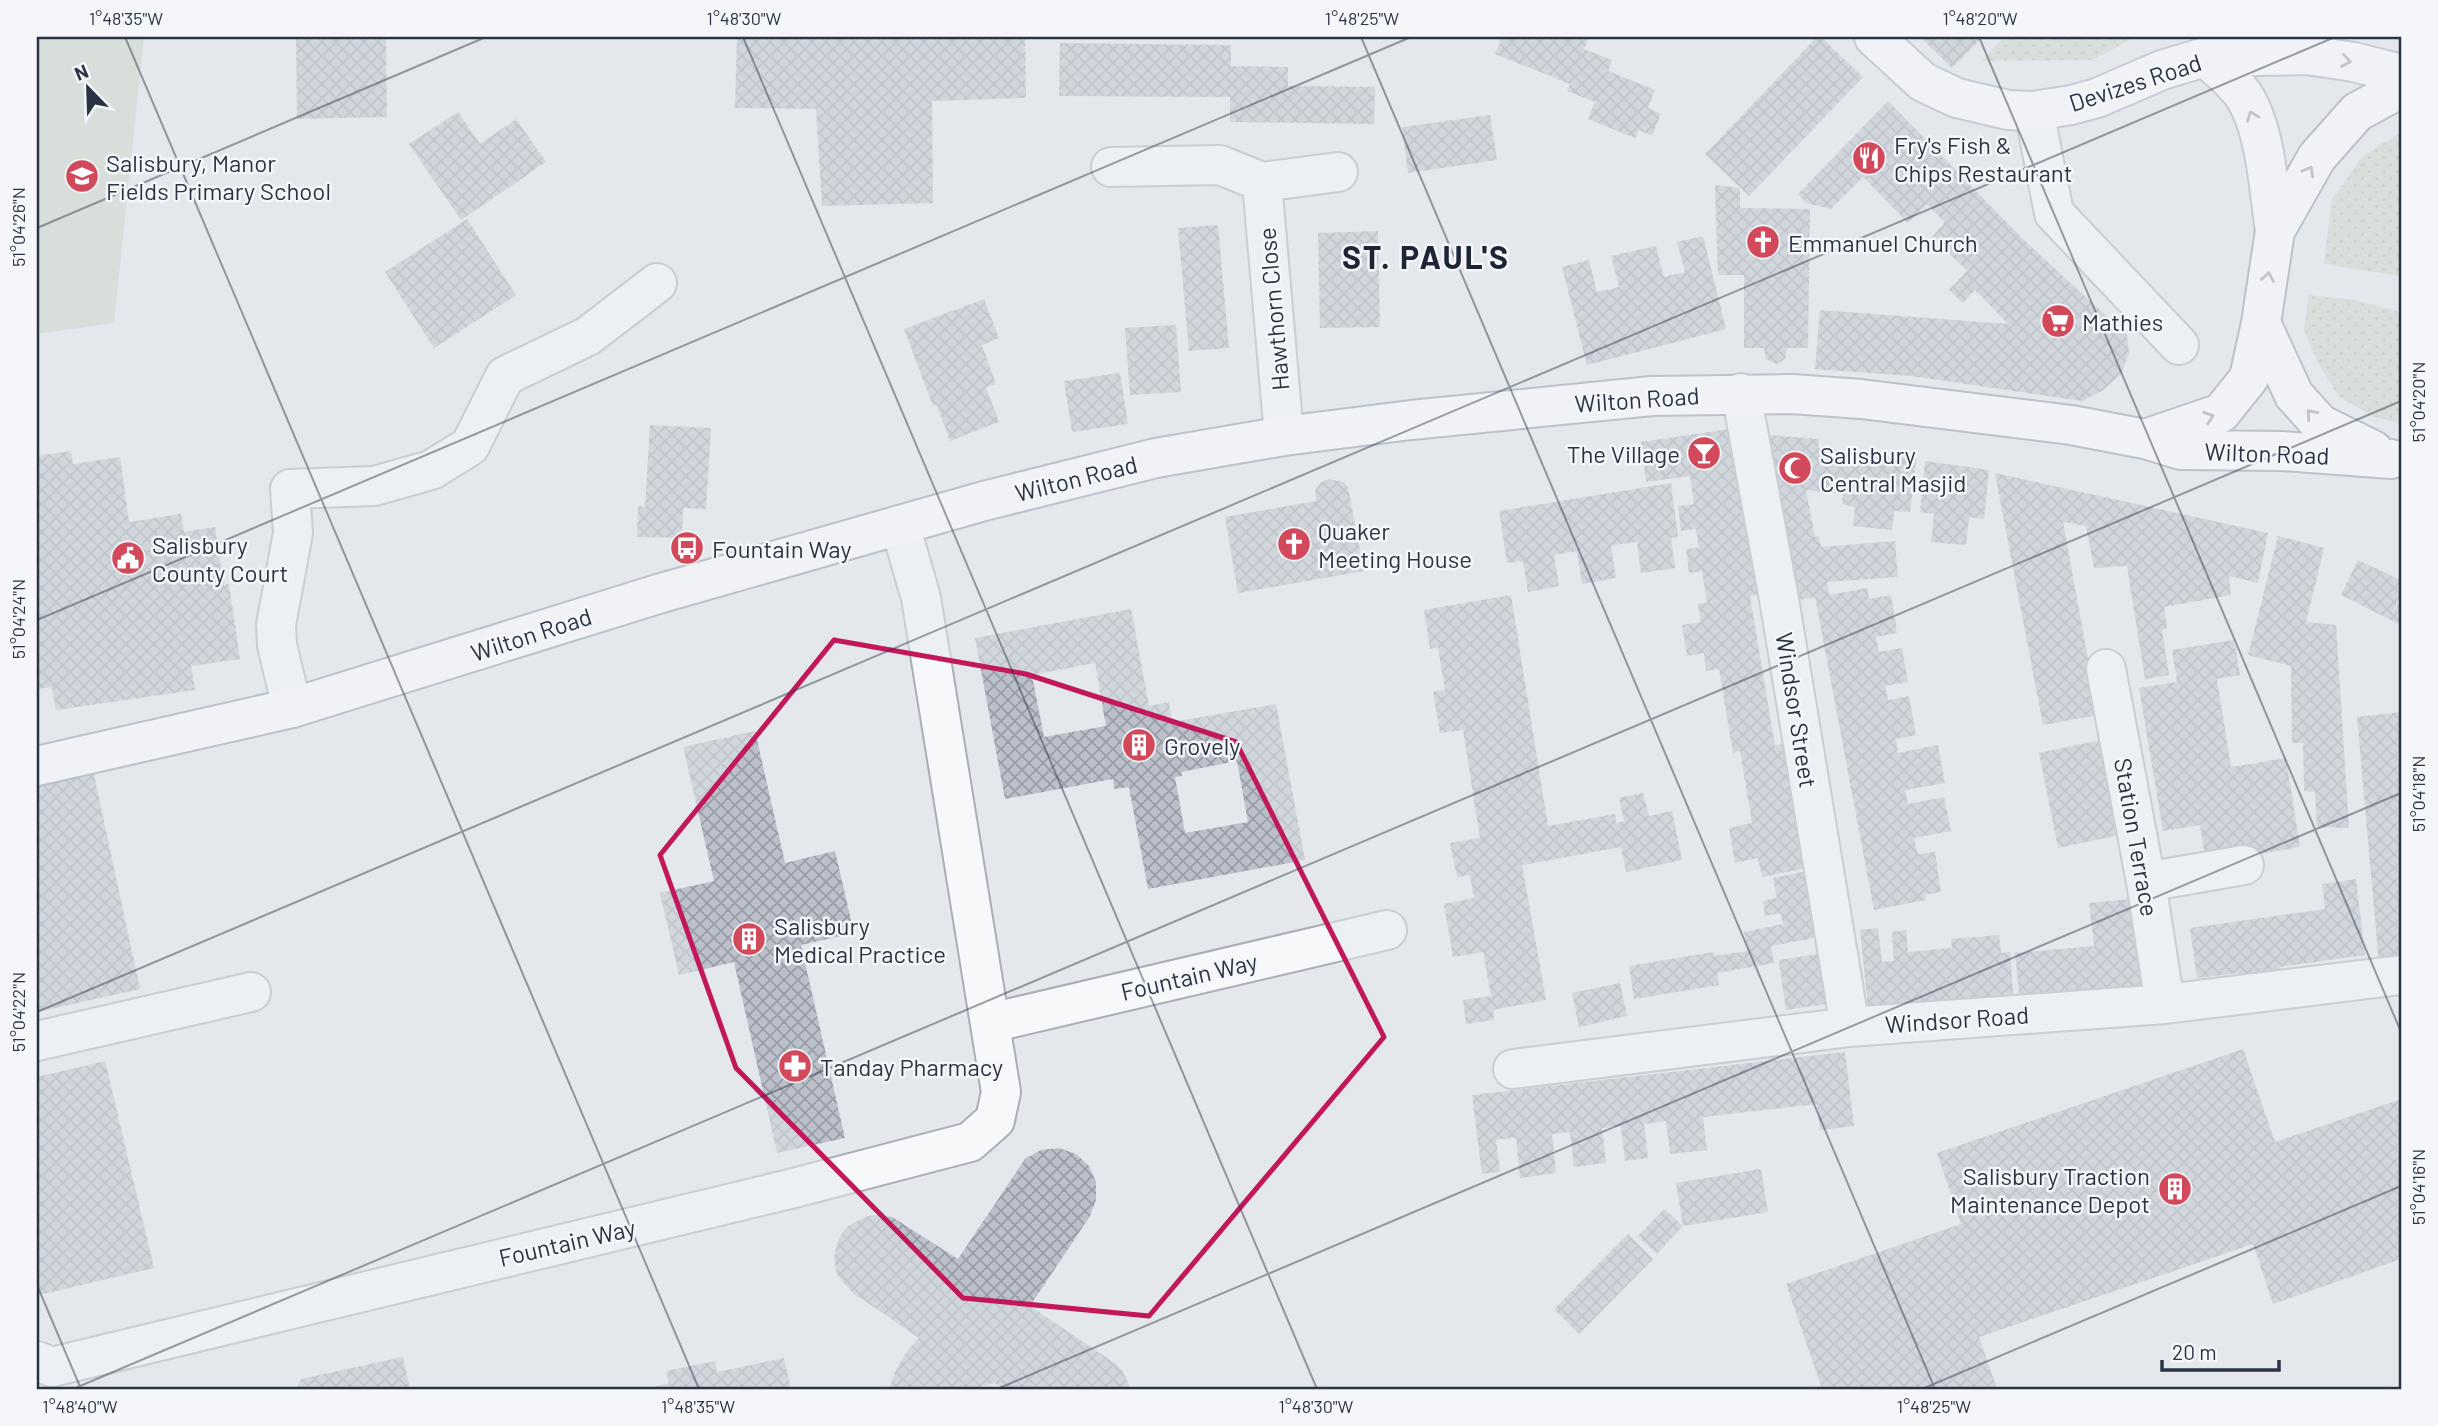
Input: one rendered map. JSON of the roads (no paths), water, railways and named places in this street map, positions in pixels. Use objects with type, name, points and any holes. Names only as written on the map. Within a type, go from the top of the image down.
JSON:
[{"type":"main road","name":"Devizes Road","points":[[1874,37],[1923,82],[1957,98],[2008,110],[2034,111],[2097,98],[2213,47],[2302,46],[2401,75]]},
{"type":"main road","points":[[2213,47],[2226,76],[2244,96],[2254,118],[2276,231]]},
{"type":"main road","points":[[2276,231],[2317,156],[2357,112],[2401,88]]},
{"type":"main road","name":"Wilton Road","points":[[2145,439],[2221,412],[2249,378],[2262,323],[2276,231]]},
{"type":"main road","points":[[2262,323],[2294,395],[2320,424],[2396,460]]},
{"type":"main road","name":"Wilton Road","points":[[37,766],[292,708],[658,594],[900,525],[1156,458],[1284,436],[1652,396],[1792,394],[1861,399],[2071,425],[2145,439],[2181,450],[2282,451],[2396,460]]},
{"type":"street","name":"Devizes Road","points":[[2034,111],[2054,213],[2179,345]]},
{"type":"street","points":[[1111,167],[1220,165],[1262,182],[1338,172]]},
{"type":"street","name":"Hawthorn Close","points":[[1262,182],[1284,436]]},
{"type":"street","points":[[292,708],[277,645],[276,625],[293,533],[290,489],[374,486],[431,470],[470,446],[505,376],[588,336],[657,283]]},
{"type":"street","name":"Windsor Street","points":[[1741,393],[1779,600],[1850,1027]]},
{"type":"street","name":"Fountain Way","points":[[37,1361],[52,1367],[794,1188],[970,1142],[995,1120],[1001,1092],[990,1023],[921,598],[900,525]]},
{"type":"street","name":"Station Terrace","points":[[2106,669],[2146,882],[2165,1004]]},
{"type":"street","points":[[2146,882],[2244,865]]},
{"type":"street","name":"Fountain Way","points":[[990,1023],[1387,930]]},
{"type":"street","name":"Windsor Road","points":[[1513,1069],[1850,1027],[2165,1004],[2401,975]]},
{"type":"street","points":[[37,1041],[251,992]]},
{"type":"place","name":"Fry's Fish & Chips Restaurant","points":[[1869,158]]},
{"type":"place","name":"Salisbury, Manor Fields Primary School","points":[[82,176]]},
{"type":"place","name":"Emmanuel Church","points":[[1763,242]]},
{"type":"place","name":"Mathies","points":[[2058,321]]},
{"type":"place","name":"The Village","points":[[1704,453]]},
{"type":"place","name":"Salisbury Central Masjid","points":[[1795,468]]},
{"type":"place","name":"Quaker Meeting House","points":[[1294,544]]},
{"type":"place","name":"Fountain Way","points":[[687,548]]},
{"type":"place","name":"Salisbury County Court","points":[[128,558]]},
{"type":"place","name":"Grovely","points":[[1139,745]]},
{"type":"place","name":"Salisbury Medical Practice","points":[[749,939]]},
{"type":"place","name":"Tanday Pharmacy","points":[[795,1066]]},
{"type":"place","name":"Salisbury Traction Maintenance Depot","points":[[2175,1189]]},
{"type":"district","name":"ST. PAUL'S","points":[[1426,256]]}]
